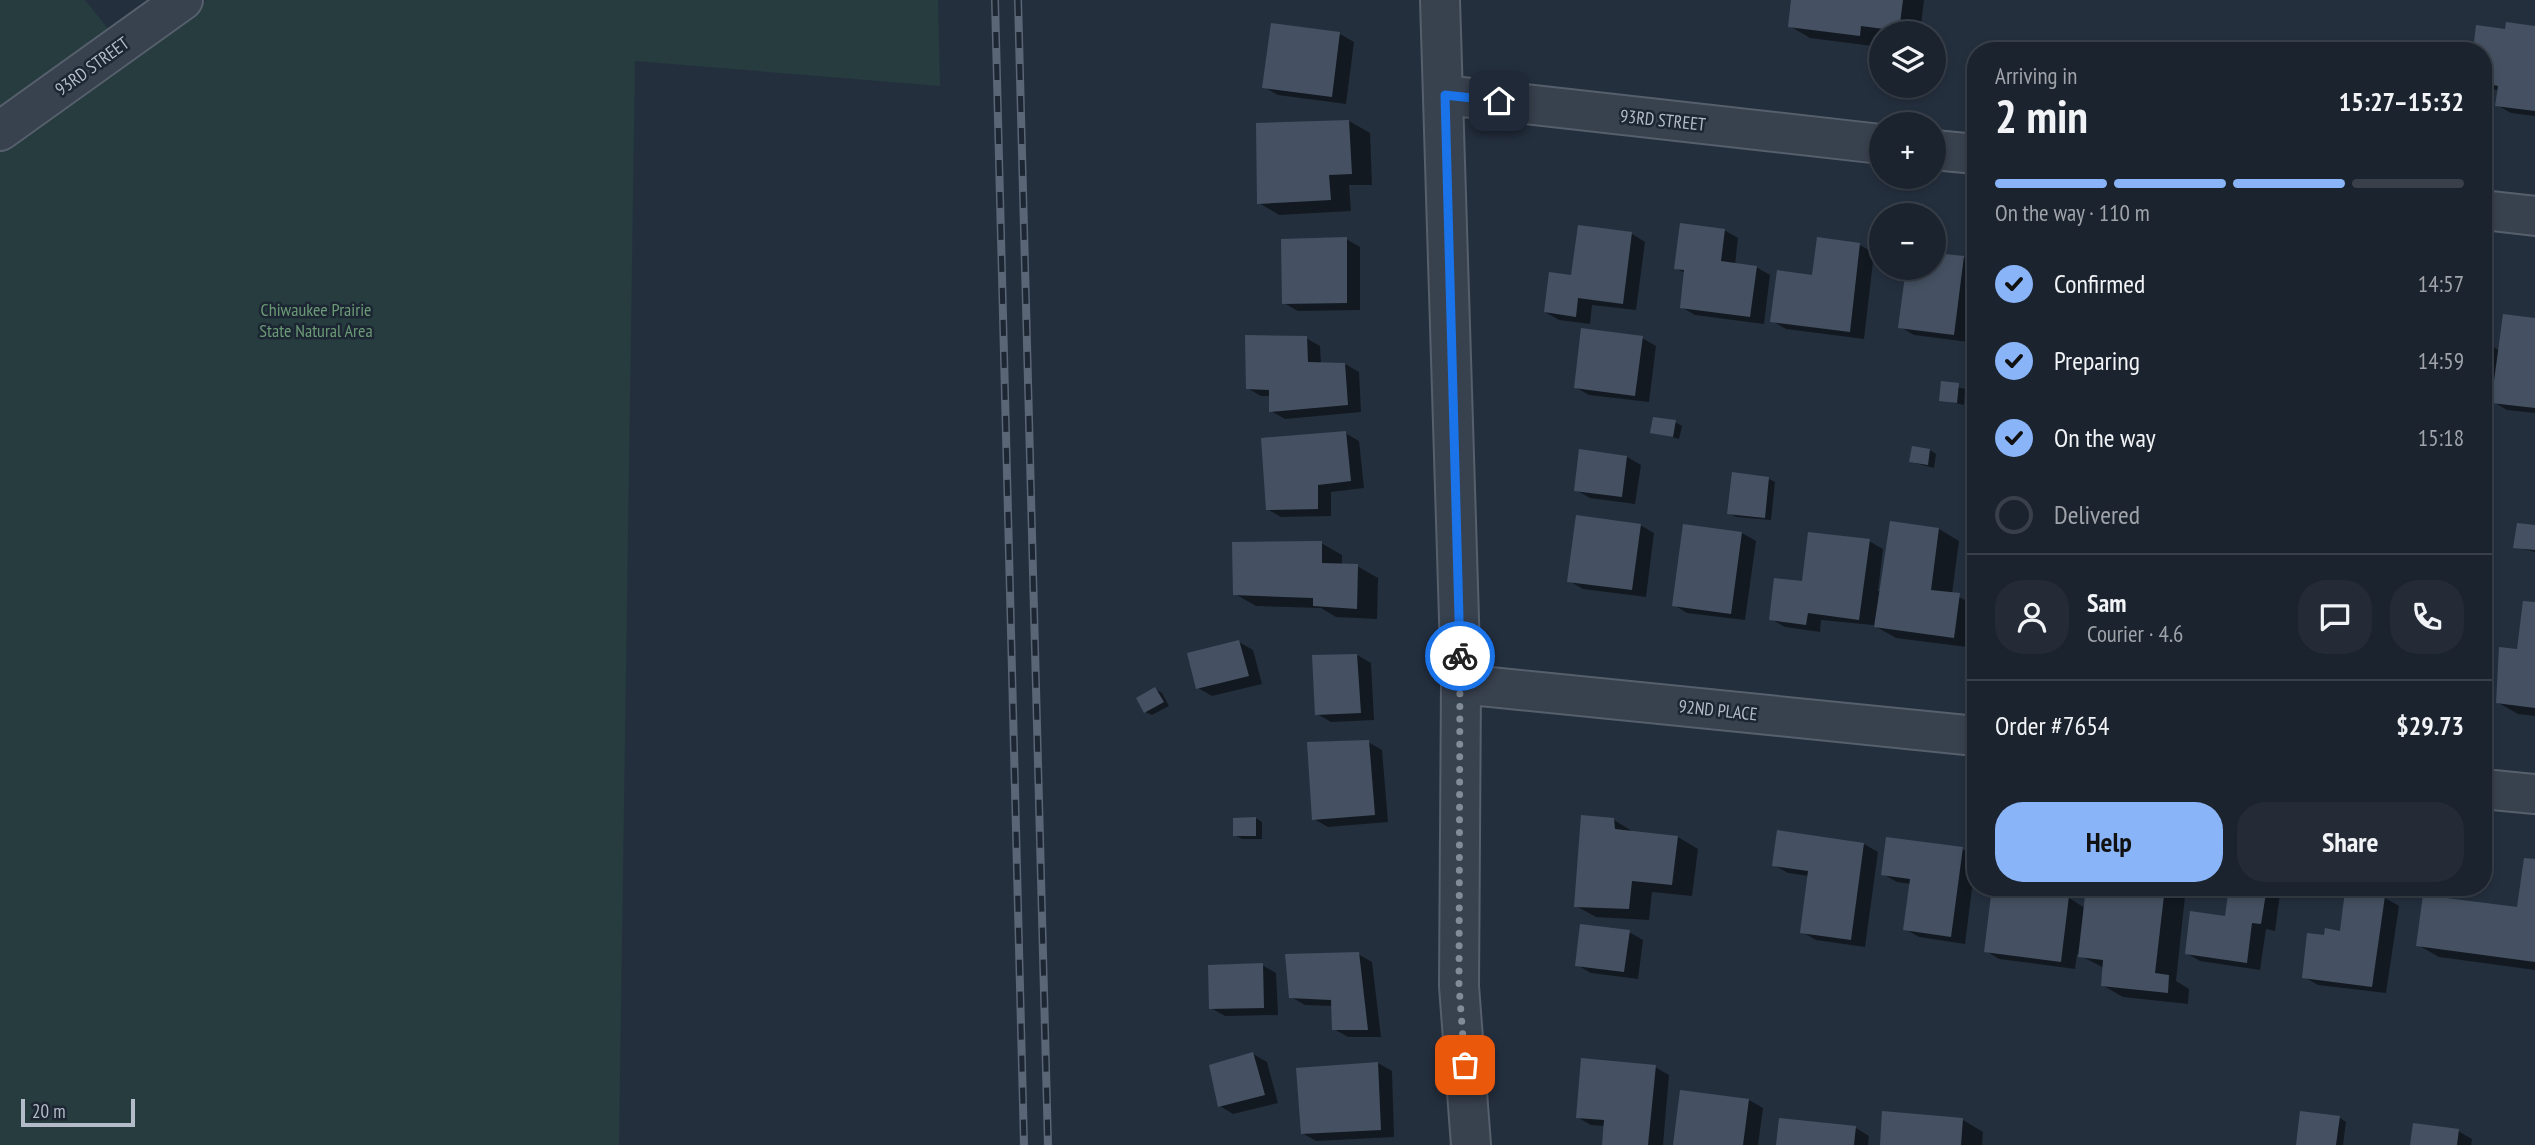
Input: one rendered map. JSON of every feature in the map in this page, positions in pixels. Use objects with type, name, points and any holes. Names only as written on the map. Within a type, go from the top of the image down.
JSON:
[{"type":"street","name":"93RD STREET","points":[[0,131],[183,0]]},
{"type":"street","points":[[1440,0],[1461,684],[1459,986],[1471,1145]]},
{"type":"street","name":"93RD STREET","points":[[1445,95],[1869,143]]},
{"type":"street","points":[[1946,150],[1967,153]]},
{"type":"street","points":[[2492,211],[2535,216]]},
{"type":"street","name":"92ND PLACE","points":[[1461,684],[1967,735]]},
{"type":"street","points":[[2492,790],[2535,794]]},
{"type":"green space","name":"Chiwaukee Prairie State Natural Area","points":[[0,0],[85,0],[127,52],[207,0],[938,0],[940,86],[635,61],[619,1145],[0,1145]]},
{"type":"building","points":[[1791,0],[1903,0],[1900,21],[1869,21],[1869,27],[1861,26],[1860,36],[1788,27]]},
{"type":"building","points":[[2506,22],[2535,26],[2535,111],[2495,106],[2498,86],[2492,85],[2492,42],[2474,42],[2476,25],[2505,29]]},
{"type":"building","points":[[1271,23],[1340,32],[1332,97],[1262,88]]},
{"type":"building","points":[[1349,120],[1352,174],[1329,175],[1331,200],[1257,204],[1256,123]]},
{"type":"building","points":[[1680,223],[1725,229],[1721,261],[1757,266],[1750,317],[1680,308],[1684,270],[1674,269]]},
{"type":"building","points":[[1578,225],[1632,232],[1623,304],[1578,298],[1576,317],[1544,312],[1549,272],[1571,275]]},
{"type":"building","points":[[1347,237],[1347,303],[1282,304],[1281,239]]},
{"type":"building","points":[[1817,237],[1860,243],[1850,332],[1770,322],[1777,270],[1812,275]]},
{"type":"building","points":[[1946,254],[1964,256],[1954,335],[1898,328],[1904,280],[1946,280]]},
{"type":"building","points":[[2503,314],[2535,318],[2535,408],[2492,403]]},
{"type":"building","points":[[1581,328],[1643,336],[1635,396],[1574,388]]},
{"type":"building","points":[[1245,335],[1307,336],[1308,362],[1345,363],[1348,405],[1269,412],[1269,390],[1246,389]]},
{"type":"building","points":[[1941,381],[1959,383],[1957,403],[1939,401]]},
{"type":"building","points":[[1653,417],[1676,420],[1673,437],[1650,433]]},
{"type":"building","points":[[1346,431],[1351,481],[1318,485],[1318,509],[1266,510],[1261,438]]},
{"type":"building","points":[[1912,446],[1930,449],[1928,465],[1909,462]]},
{"type":"building","points":[[1579,449],[1627,456],[1622,497],[1574,491]]},
{"type":"building","points":[[1732,472],[1769,477],[1765,518],[1727,514]]},
{"type":"building","points":[[1576,515],[1641,524],[1632,590],[1567,582]]},
{"type":"building","points":[[1890,521],[1939,528],[1931,590],[1960,593],[1954,638],[1874,627]]},
{"type":"building","points":[[2517,523],[2535,525],[2535,550],[2513,548]]},
{"type":"building","points":[[1683,524],[1742,532],[1731,614],[1672,606]]},
{"type":"building","points":[[1808,532],[1870,539],[1859,620],[1808,613],[1806,625],[1769,620],[1774,578],[1802,581]]},
{"type":"building","points":[[1322,541],[1322,563],[1358,564],[1357,609],[1313,606],[1313,598],[1233,595],[1232,542]]},
{"type":"building","points":[[2523,601],[2535,602],[2535,708],[2496,703],[2499,647],[2517,649]]},
{"type":"building","points":[[1239,640],[1249,676],[1196,689],[1187,653]]},
{"type":"building","points":[[1357,654],[1361,713],[1315,715],[1312,655]]},
{"type":"building","points":[[1155,687],[1164,702],[1144,713],[1136,698]]},
{"type":"building","points":[[1369,740],[1375,815],[1312,820],[1307,742]]},
{"type":"building","points":[[1581,815],[1614,818],[1615,829],[1678,836],[1672,885],[1632,881],[1629,909],[1574,907]]},
{"type":"building","points":[[1256,817],[1256,836],[1233,836],[1233,818]]},
{"type":"building","points":[[1777,830],[1864,843],[1851,940],[1800,933],[1808,871],[1772,866]]},
{"type":"building","points":[[1886,837],[1963,847],[1951,937],[1903,930],[1910,879],[1881,875]]},
{"type":"building","points":[[2524,858],[2535,859],[2535,962],[2416,946],[2423,896],[2517,907]]},
{"type":"building","points":[[1991,896],[2069,896],[2061,962],[1984,952]]},
{"type":"building","points":[[2085,896],[2164,896],[2155,973],[2169,975],[2168,993],[2101,986],[2103,960],[2078,957]]},
{"type":"building","points":[[2228,896],[2266,896],[2261,924],[2252,923],[2247,963],[2185,954],[2190,911],[2225,916]]},
{"type":"building","points":[[2344,896],[2385,896],[2372,987],[2302,978],[2307,933],[2324,935],[2325,928],[2340,931]]},
{"type":"building","points":[[1580,924],[1630,930],[1624,972],[1575,966]]},
{"type":"building","points":[[1359,952],[1368,1030],[1332,1030],[1331,1000],[1289,998],[1285,954]]},
{"type":"building","points":[[1263,963],[1264,1008],[1209,1009],[1208,965]]},
{"type":"building","points":[[1253,1052],[1265,1095],[1218,1107],[1209,1065]]},
{"type":"building","points":[[1581,1058],[1656,1065],[1648,1145],[1602,1145],[1604,1120],[1576,1118]]},
{"type":"building","points":[[1378,1062],[1381,1130],[1301,1134],[1296,1068]]},
{"type":"building","points":[[1680,1090],[1749,1099],[1743,1145],[1673,1145]]},
{"type":"building","points":[[1882,1111],[1963,1118],[1961,1145],[1880,1145]]},
{"type":"building","points":[[2300,1111],[2340,1116],[2336,1145],[2296,1145]]},
{"type":"building","points":[[1779,1118],[1856,1126],[1854,1145],[1776,1145]]},
{"type":"building","points":[[2413,1123],[2459,1129],[2457,1145],[2410,1145]]},
{"type":"railway","points":[[995,0],[1024,1145]]},
{"type":"railway","points":[[1018,0],[1048,1145]]},
{"type":"way so far","points":[[1460,656],[1459,986],[1465,1065]]},
{"type":"route","points":[[1460,656],[1445,95],[1499,101]]}]
